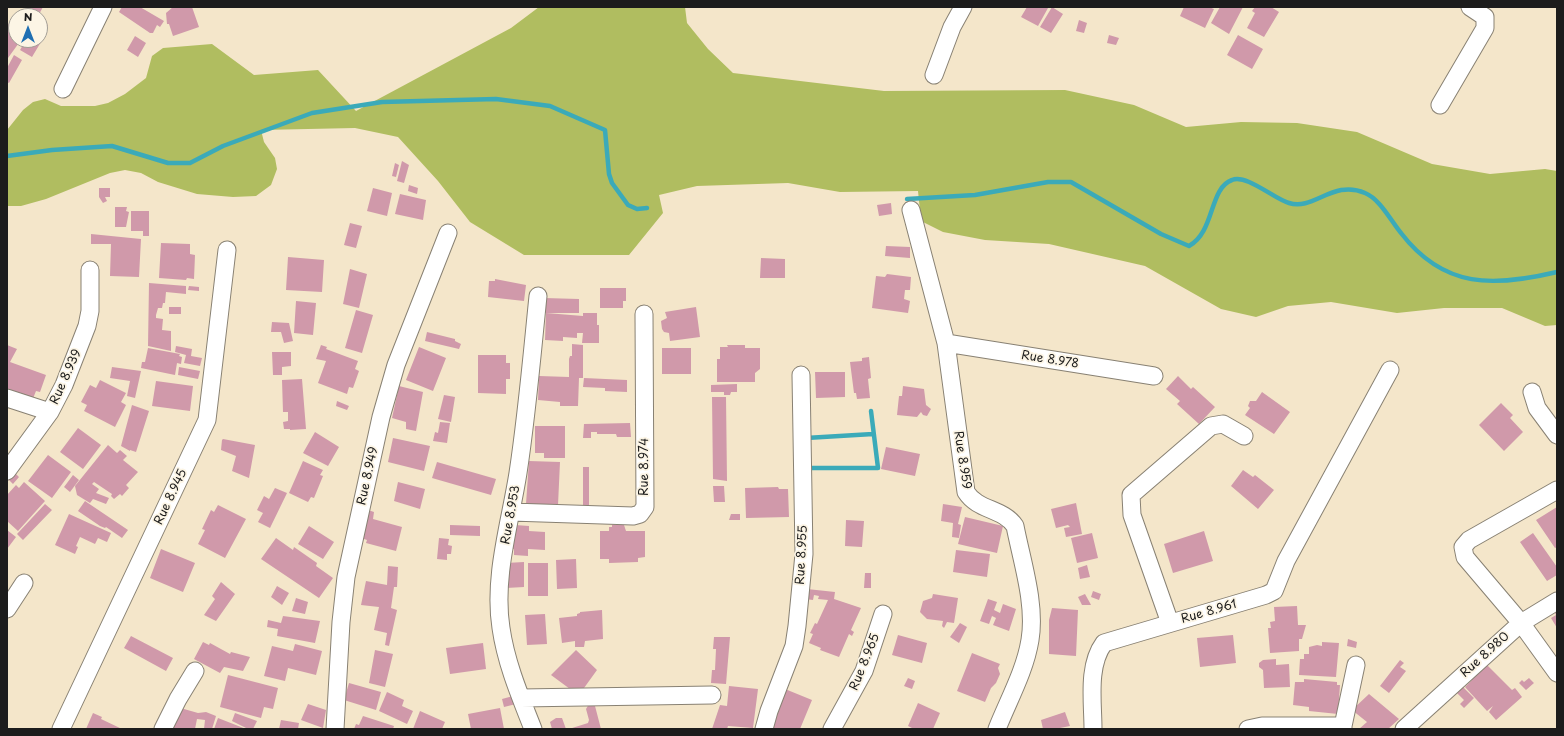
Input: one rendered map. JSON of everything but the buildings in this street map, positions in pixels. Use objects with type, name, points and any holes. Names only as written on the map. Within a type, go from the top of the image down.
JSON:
[{"type":"street","points":[[63,89],[103,7]]},
{"type":"street","points":[[934,75],[952,27],[963,7]]},
{"type":"street","points":[[1440,105],[1485,28],[1485,17],[1470,7]]},
{"type":"street","name":"Rue 8.959","points":[[911,210],[946,343],[966,492],[970,499],[979,506],[1010,518],[1015,526],[1028,592],[1031,617],[1030,641],[1021,670],[997,729]]},
{"type":"street","name":"Rue 8.949","points":[[335,729],[341,622],[346,576],[381,417],[396,365],[448,233]]},
{"type":"street","name":"Rue 8.945","points":[[61,729],[208,420],[226,250]]},
{"type":"street","name":"Rue 8.939","points":[[7,471],[50,412],[64,385],[87,326],[90,311],[90,270]]},
{"type":"street","name":"Rue 8.953","points":[[533,729],[505,652],[500,628],[499,607],[503,557],[525,421],[538,296]]},
{"type":"street","name":"Rue 8.974","points":[[511,512],[632,516],[640,514],[645,506],[644,314]]},
{"type":"street","name":"Rue 8.978","points":[[946,343],[1154,376]]},
{"type":"street","name":"Rue 8.961","points":[[1093,729],[1092,678],[1097,653],[1104,643],[1266,596],[1274,590],[1286,561],[1390,370]]},
{"type":"street","name":"Rue 8.955","points":[[764,729],[794,646],[798,612],[804,554],[801,375]]},
{"type":"street","points":[[1532,392],[1537,408],[1557,436]]},
{"type":"street","points":[[7,398],[50,412]]},
{"type":"street","points":[[1170,623],[1132,515],[1131,495],[1211,426],[1223,424],[1244,436]]},
{"type":"street","points":[[1557,490],[1469,540],[1463,547],[1465,557],[1521,623],[1557,601]]},
{"type":"street","points":[[7,609],[24,583]]},
{"type":"street","name":"Rue 8.965","points":[[832,729],[864,671],[883,614]]},
{"type":"street","name":"Rue 8.980","points":[[1404,729],[1521,623],[1557,673]]},
{"type":"street","points":[[1248,729],[1262,726],[1343,727],[1356,665]]},
{"type":"street","points":[[163,729],[178,699],[195,671]]},
{"type":"street","points":[[521,698],[712,695]]},
{"type":"green space","points":[[539,7],[685,7],[687,23],[708,49],[733,73],[884,91],[1065,90],[1134,105],[1186,127],[1241,122],[1297,123],[1357,132],[1432,164],[1490,174],[1545,169],[1557,171],[1557,325],[1545,326],[1502,308],[1444,308],[1397,313],[1331,302],[1288,306],[1256,317],[1221,309],[1145,266],[1049,244],[985,240],[943,232],[921,221],[918,191],[840,192],[788,183],[697,186],[659,195],[663,213],[629,255],[524,255],[470,222],[438,181],[398,137],[355,128],[261,130],[264,142],[275,158],[277,169],[271,185],[256,196],[233,197],[197,194],[158,182],[141,173],[125,170],[110,173],[46,199],[21,206],[7,206],[7,130],[23,110],[33,102],[45,99],[61,106],[95,106],[108,103],[125,94],[146,78],[152,56],[163,48],[212,44],[254,75],[318,70],[356,111],[511,28]]},
{"type":"waterway","points":[[7,156],[52,150],[112,146],[168,163],[190,163],[223,146],[312,113],[382,102],[496,99],[550,106],[605,130],[609,174],[612,183],[628,205],[637,209],[647,208]]},
{"type":"waterway","points":[[907,199],[975,195],[1048,182],[1071,182],[1161,234],[1189,246],[1203,231],[1219,192],[1232,180],[1245,180],[1283,201],[1298,204],[1307,203],[1333,192],[1354,190],[1365,193],[1376,200],[1417,251],[1435,265],[1453,274],[1472,279],[1491,281],[1512,280],[1557,272]]},
{"type":"waterway","points":[[806,468],[878,468],[871,411]]},
{"type":"waterway","points":[[806,438],[873,434]]}]
